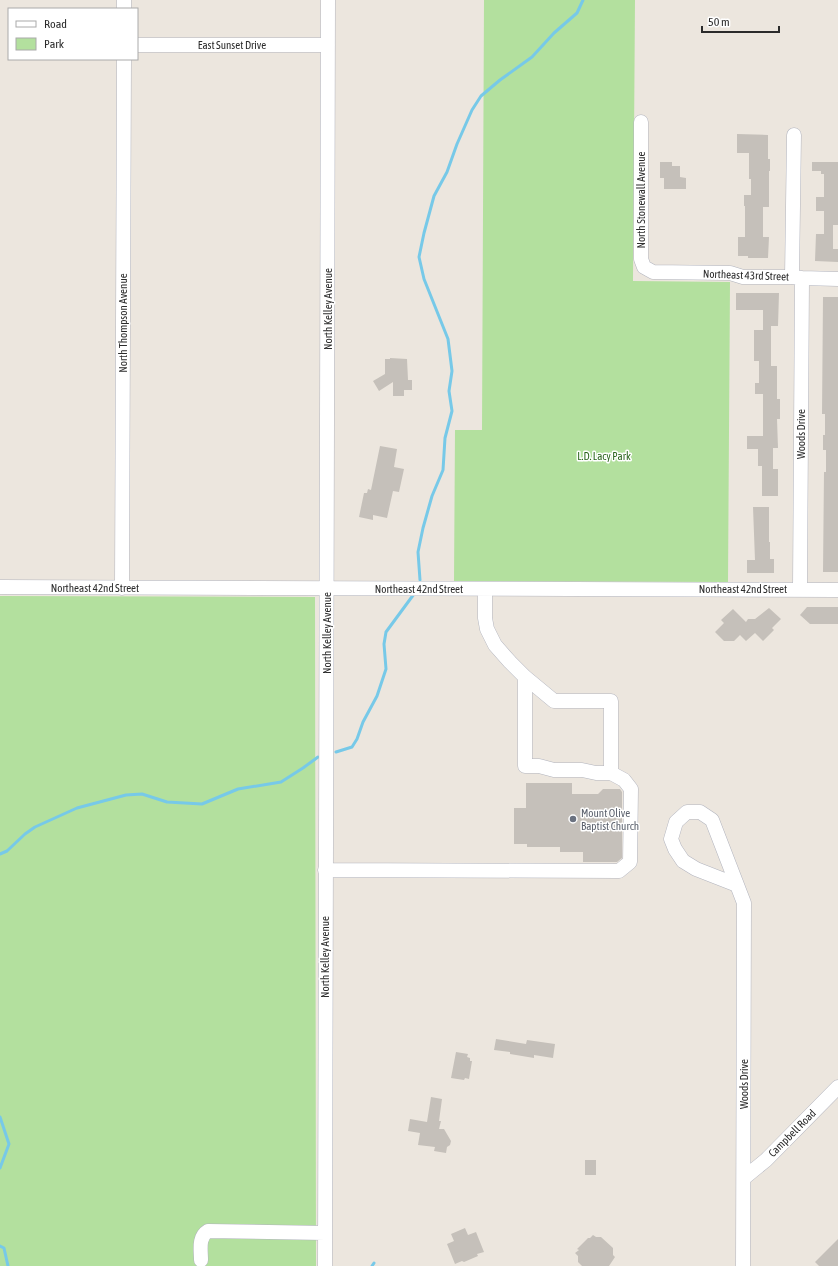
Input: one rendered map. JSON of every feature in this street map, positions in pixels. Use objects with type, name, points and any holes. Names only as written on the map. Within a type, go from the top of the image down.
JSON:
[{"type":"street","name":"North Kelley Avenue","points":[[325,1266],[328,0]]},
{"type":"street","name":"East Sunset Drive","points":[[138,44],[328,45]]},
{"type":"street","name":"North Thompson Avenue","points":[[122,588],[124,60]]},
{"type":"street","name":"North Stonewall Avenue","points":[[641,122],[641,259],[644,267],[653,272]]},
{"type":"street","name":"Woods Drive","points":[[794,135],[800,589]]},
{"type":"street","name":"Northeast 43rd Street","points":[[653,272],[730,274],[742,277],[838,279]]},
{"type":"street","name":"Northeast 42nd Street","points":[[0,587],[838,590]]},
{"type":"street","points":[[485,589],[485,618],[487,629],[496,645],[525,677],[554,701],[611,701],[611,774]]},
{"type":"street","points":[[325,870],[619,871],[630,862],[631,789],[624,780],[611,774],[596,774],[582,770],[554,770],[539,766],[525,766],[525,677]]},
{"type":"street","points":[[687,812],[700,812],[712,820],[737,885],[696,869],[683,862],[671,839],[676,822],[687,812]]},
{"type":"street","name":"Woods Drive","points":[[737,885],[744,903],[743,1266]]},
{"type":"street","name":"Campbell Road","points":[[744,1178],[766,1160],[838,1087]]},
{"type":"street","points":[[201,1260],[202,1238],[208,1231],[325,1233]]},
{"type":"green space","name":"L.D. Lacy Park","points":[[484,0],[635,0],[633,281],[730,282],[728,582],[454,581],[455,430],[482,430]]},
{"type":"green space","points":[[0,596],[315,597],[316,1266],[0,1266]]},
{"type":"building","points":[[737,134],[768,135],[768,159],[770,159],[769,207],[763,207],[763,237],[769,237],[768,258],[748,258],[748,256],[738,256],[738,237],[745,237],[744,195],[751,195],[751,179],[749,179],[749,153],[737,153]]},
{"type":"building","points":[[660,162],[672,162],[672,166],[680,166],[680,177],[686,178],[686,189],[664,189],[664,178],[660,178]]},
{"type":"building","points":[[812,162],[838,162],[838,225],[833,225],[833,249],[838,249],[838,262],[815,261],[816,234],[824,234],[824,211],[816,211],[816,197],[824,197],[824,174],[821,174],[821,171],[812,171]]},
{"type":"building","points":[[736,293],[779,293],[778,326],[771,326],[771,366],[777,366],[777,399],[780,399],[780,419],[777,419],[778,448],[773,448],[773,469],[778,469],[778,496],[762,496],[762,466],[758,466],[758,449],[747,449],[747,436],[763,436],[763,394],[755,394],[755,383],[759,383],[759,361],[754,361],[754,330],[763,330],[763,310],[736,310]]},
{"type":"building","points":[[823,297],[838,297],[838,572],[823,572],[824,472],[826,472],[826,450],[823,450],[825,414],[822,414]]},
{"type":"building","points":[[385,359],[407,359],[408,380],[412,380],[412,390],[404,390],[404,396],[393,396],[393,382],[379,391],[373,381],[385,374]]},
{"type":"building","points":[[380,446],[397,449],[394,467],[404,469],[399,492],[393,491],[387,518],[373,515],[373,520],[359,517],[364,493],[367,493],[368,489],[371,490]]},
{"type":"building","points":[[753,507],[769,507],[770,559],[774,559],[774,573],[747,573],[747,560],[755,560]]},
{"type":"building","points":[[807,607],[838,607],[838,624],[810,624],[800,615]]},
{"type":"building","points":[[769,608],[781,619],[772,628],[774,630],[763,641],[755,633],[746,641],[740,635],[734,641],[724,641],[715,632],[724,623],[721,620],[733,609],[746,622],[748,619],[755,619]]},
{"type":"building","points":[[526,783],[572,783],[572,794],[598,794],[603,789],[620,789],[622,792],[622,858],[617,862],[583,862],[583,852],[560,852],[560,847],[527,847],[527,844],[514,844],[514,808],[526,808]]},
{"type":"building","points":[[496,1039],[526,1044],[527,1040],[555,1044],[553,1058],[534,1055],[534,1058],[494,1050]]},
{"type":"building","points":[[456,1052],[468,1054],[467,1057],[470,1058],[470,1061],[472,1061],[469,1079],[465,1078],[464,1080],[451,1078]]},
{"type":"building","points":[[431,1097],[442,1099],[439,1129],[444,1129],[451,1141],[450,1145],[447,1147],[446,1153],[434,1151],[435,1147],[418,1145],[420,1133],[408,1131],[410,1119],[427,1122]]},
{"type":"building","points":[[585,1160],[596,1160],[596,1175],[585,1175]]},
{"type":"building","points":[[465,1228],[468,1235],[476,1232],[484,1252],[477,1254],[478,1256],[464,1262],[462,1261],[455,1264],[447,1244],[454,1241],[451,1234]]},
{"type":"building","points":[[593,1235],[596,1237],[601,1237],[613,1248],[613,1255],[615,1257],[609,1266],[582,1266],[578,1262],[578,1256],[575,1253],[579,1250],[577,1249]]},
{"type":"building","points":[[838,1239],[838,1266],[819,1266],[815,1262]]},
{"type":"waterway","points":[[420,580],[418,552],[432,496],[443,470],[445,438],[452,411],[449,391],[452,371],[448,339],[424,279],[419,257],[434,196],[447,172],[472,110],[481,96],[532,57],[554,33],[577,13],[583,0]]},
{"type":"waterway","points":[[336,752],[352,747],[357,739],[363,722],[377,696],[386,669],[384,644],[386,632],[414,594]]},
{"type":"waterway","points":[[0,854],[7,851],[35,827],[77,808],[126,795],[142,794],[167,802],[202,804],[238,789],[281,782],[318,757]]},
{"type":"waterway","points":[[0,1117],[9,1144],[0,1168]]},
{"type":"waterway","points":[[0,1246],[4,1248],[8,1266]]},
{"type":"place","name":"Mount Olive Baptist Church","points":[[573,819]]}]
